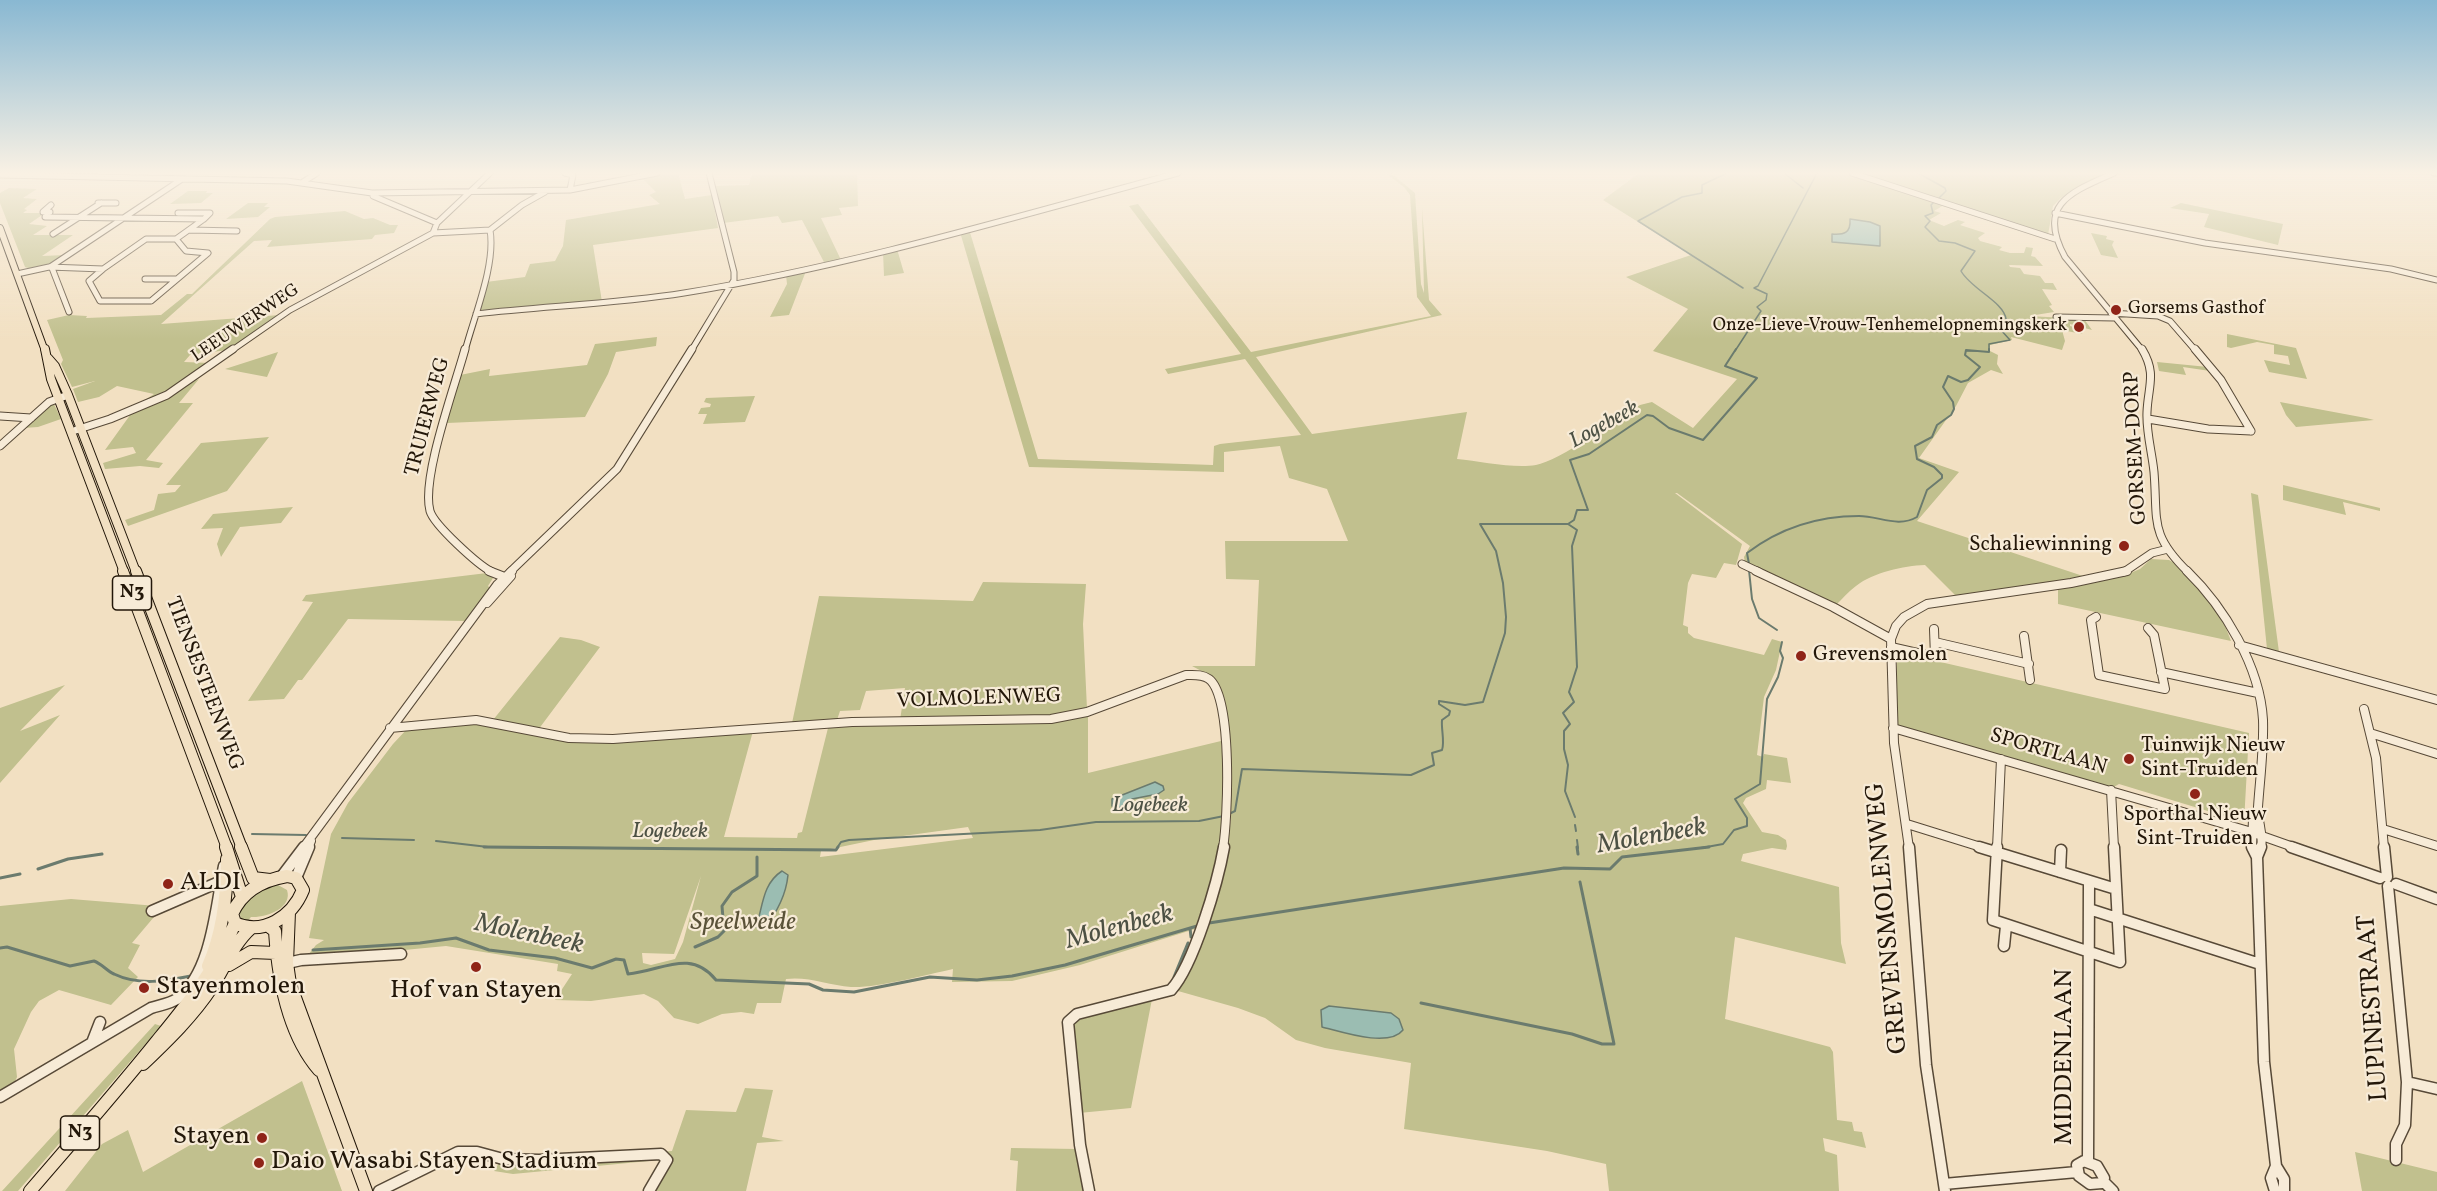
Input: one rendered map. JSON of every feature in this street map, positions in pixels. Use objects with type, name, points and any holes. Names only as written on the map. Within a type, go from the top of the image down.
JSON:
[{"type":"main road","name":"TIENSESTEENWEG","points":[[0,229],[48,358],[48,368],[63,397],[231,817],[249,871],[253,878],[275,878]]},
{"type":"main road","name":"TIENSESTEENWEG","points":[[76,430],[208,793],[227,857],[242,897]]},
{"type":"main road","points":[[190,999],[209,963],[218,938],[228,880],[227,857]]},
{"type":"main road","points":[[242,897],[275,878]]},
{"type":"main road","name":"N3","points":[[275,878],[296,878]]},
{"type":"main road","points":[[235,923],[244,928],[267,925],[289,912],[301,898],[303,890],[296,878]]},
{"type":"main road","name":"N3","points":[[30,1191],[130,1075],[215,965],[235,923],[232,914],[242,897]]},
{"type":"main road","points":[[282,965],[289,912]]},
{"type":"main road","points":[[267,925],[275,931],[276,953],[290,984],[366,1191]]},
{"type":"main road","name":"N3","points":[[130,1075],[187,1020],[224,969],[240,939],[251,928]]},
{"type":"main road","points":[[224,969],[236,959],[253,951],[263,950],[276,953]]},
{"type":"street","points":[[53,234],[62,229]]},
{"type":"street","points":[[50,268],[109,229]]},
{"type":"street","points":[[433,229],[434,233],[490,230]]},
{"type":"street","points":[[296,878],[312,836],[322,819],[477,613],[515,569],[617,469],[732,284],[733,267],[721,229]]},
{"type":"street","points":[[476,314],[645,298],[732,284],[861,257],[968,229]]},
{"type":"street","points":[[2018,229],[2055,239],[2054,229]]},
{"type":"street","points":[[2133,229],[2205,243],[2383,268],[2437,280]]},
{"type":"street","points":[[176,239],[186,251],[208,253],[151,301],[102,302],[89,281],[146,239],[176,239],[189,230],[237,231]]},
{"type":"street","name":"TRUIERWEG","points":[[490,230],[492,242],[476,314],[429,479],[430,509],[436,522],[470,558],[507,578]]},
{"type":"street","name":"LEEUWERWEG","points":[[76,430],[167,395],[298,305],[434,233]]},
{"type":"street","name":"GORSEM-DORP","points":[[2055,239],[2113,316],[2141,348],[2151,369],[2148,419],[2154,474],[2155,520],[2160,536],[2168,549],[2214,600],[2230,624],[2258,693],[2263,717],[2258,813],[2262,822],[2257,835]]},
{"type":"street","points":[[50,268],[69,312]]},
{"type":"street","points":[[18,276],[50,268],[103,269]]},
{"type":"street","points":[[145,279],[177,279]]},
{"type":"street","points":[[2056,317],[2161,317],[2170,321],[2221,380],[2251,430],[2208,429],[2148,419]]},
{"type":"street","points":[[0,446],[49,402],[63,397]]},
{"type":"street","points":[[0,416],[31,418]]},
{"type":"street","points":[[1891,643],[1893,628],[1901,618],[1911,610],[1927,604],[2120,574],[2134,567],[2152,553],[2168,549]]},
{"type":"street","points":[[1742,564],[1833,607],[1891,643],[1935,657],[1934,629]]},
{"type":"street","points":[[2096,617],[2091,620],[2099,675],[2165,689],[2154,634],[2148,628]]},
{"type":"street","points":[[2024,636],[2030,680]]},
{"type":"street","points":[[1935,642],[2029,664]]},
{"type":"street","name":"GREVENSMOLENWEG","points":[[1891,643],[1893,728],[1907,824],[1923,997],[1926,1065],[1944,1188]]},
{"type":"street","points":[[2239,645],[2437,700]]},
{"type":"street","points":[[2161,672],[2258,693]]},
{"type":"street","name":"VOLMOLENWEG","points":[[390,728],[448,720],[475,720],[506,724],[561,738],[584,739],[689,735],[825,724],[1051,719],[1087,712],[1181,676],[1202,674],[1215,686],[1223,708],[1228,795],[1225,836],[1202,925],[1180,980],[1171,990],[1077,1014],[1068,1022],[1080,1146],[1089,1191]]},
{"type":"street","name":"LUPINESTRAAT","points":[[2364,709],[2376,758],[2407,1082],[2405,1125],[2396,1144],[2396,1160]]},
{"type":"street","name":"SPORTLAAN","points":[[1893,728],[2111,790],[2257,835],[2437,899]]},
{"type":"street","points":[[2370,733],[2437,754]]},
{"type":"street","points":[[2001,759],[1992,917],[1996,923],[2090,953]]},
{"type":"street","name":"MIDDENLAAN","points":[[2090,953],[2120,962],[2111,790]]},
{"type":"street","points":[[1907,824],[2115,890]]},
{"type":"street","points":[[2383,829],[2437,846]]},
{"type":"street","points":[[2257,835],[2261,852],[2257,857],[2265,1071],[2276,1166],[2284,1179],[2284,1191]]},
{"type":"street","points":[[275,878],[312,836]]},
{"type":"street","points":[[2060,872],[2061,850]]},
{"type":"street","points":[[0,1097],[151,1008],[169,1003],[187,989],[202,963],[219,882],[227,857]]},
{"type":"street","name":"MIDDENLAAN","points":[[2088,1161],[2090,881]]},
{"type":"street","points":[[152,911],[219,882]]},
{"type":"street","points":[[2089,909],[2260,964]]},
{"type":"street","points":[[2004,946],[2006,926]]},
{"type":"street","points":[[282,965],[301,960],[401,954]]},
{"type":"street","points":[[169,1003],[177,1016]]},
{"type":"street","points":[[93,1041],[100,1022]]},
{"type":"street","points":[[2407,1082],[2437,1089]]},
{"type":"street","points":[[379,1191],[439,1159],[458,1152],[486,1154],[503,1159],[539,1160],[661,1154],[667,1160],[665,1167],[649,1191]]},
{"type":"street","points":[[2077,1172],[2078,1162],[2088,1161],[2100,1170],[2103,1181],[2113,1191]]},
{"type":"street","points":[[2276,1166],[2271,1174],[2272,1186],[2276,1191]]},
{"type":"street","points":[[1944,1188],[2077,1172],[2090,1184],[2099,1185],[2103,1181]]},
{"type":"green space","points":[[10,229],[43,229],[33,235],[73,235],[42,256],[66,255],[41,268],[25,267]]},
{"type":"green space","points":[[260,229],[396,229],[394,233],[375,235],[372,239],[267,247],[272,240],[254,241],[161,324],[280,315],[227,350],[190,355],[184,362],[210,363],[170,392],[142,402],[154,394],[117,386],[99,397],[78,402],[73,389],[95,381],[72,387],[61,364],[63,360],[47,320],[69,315],[87,316],[86,318],[161,315],[187,294],[192,294]]},
{"type":"green space","points":[[565,229],[714,229],[593,245],[602,302],[480,311],[486,282],[525,277],[530,264],[555,261],[563,246]]},
{"type":"green space","points":[[806,229],[826,229],[841,260],[825,264]]},
{"type":"green space","points":[[969,229],[1038,459],[1213,465],[1214,446],[1301,435],[1245,359],[1168,374],[1165,369],[1241,354],[1146,229],[1157,229],[1251,352],[1431,316],[1417,297],[1412,229],[1417,229],[1421,284],[1424,293],[1424,229],[1429,300],[1442,315],[1256,357],[1312,434],[1467,412],[1457,459],[1527,466],[1546,462],[1559,456],[1640,405],[1652,402],[1693,428],[1737,379],[1653,351],[1688,309],[1626,277],[1691,255],[1649,229],[1971,229],[1985,233],[1978,238],[1980,241],[2002,247],[1999,250],[2024,253],[2026,247],[2033,248],[2031,256],[2043,266],[2009,265],[2010,267],[2020,268],[2024,274],[2040,276],[2045,283],[2053,283],[2057,290],[2042,289],[2054,312],[2029,316],[2084,319],[2092,330],[2070,324],[2070,326],[2083,330],[2082,334],[2062,330],[2065,341],[2062,350],[2011,337],[2012,340],[1990,345],[1990,351],[1998,355],[1997,364],[2003,374],[1991,370],[1968,383],[1956,406],[1919,458],[1959,472],[1917,521],[2086,577],[1956,596],[1925,565],[1898,568],[1863,581],[1835,606],[1745,563],[1744,557],[1750,546],[1675,493],[1742,544],[1736,565],[1724,563],[1716,578],[1692,574],[1688,583],[1683,625],[1688,627],[1688,633],[1694,638],[1764,655],[1772,639],[1782,642],[1776,670],[1764,697],[1757,755],[1787,758],[1791,783],[1767,780],[1766,789],[1746,798],[1743,803],[1762,832],[1778,835],[1786,840],[1787,846],[1786,850],[1772,848],[1743,854],[1741,861],[1839,887],[1841,943],[1846,964],[1735,937],[1725,1019],[1830,1047],[1833,1052],[1837,1120],[1852,1122],[1854,1131],[1862,1132],[1866,1148],[1823,1138],[1825,1151],[1837,1155],[1839,1191],[1609,1191],[1606,1164],[1547,1151],[1404,1129],[1411,1063],[1325,1048],[1296,1040],[1265,1018],[1178,991],[1186,976],[1223,876],[1231,819],[1225,699],[1209,675],[1192,666],[1255,666],[1259,580],[1226,579],[1225,541],[1348,541],[1327,489],[1289,478],[1280,446],[1224,452],[1224,472],[1029,467],[960,232]]},
{"type":"green space","points":[[2028,229],[2049,229],[2048,235]]},
{"type":"green space","points":[[2210,229],[2282,229],[2278,245]]},
{"type":"green space","points":[[2091,233],[2107,236],[2106,239],[2114,241],[2112,245],[2118,258],[2101,255]]},
{"type":"green space","points":[[897,249],[904,273],[884,276],[883,252]]},
{"type":"green space","points":[[806,271],[789,315],[770,317],[787,284],[786,275]]},
{"type":"green space","points":[[2227,334],[2296,348],[2307,379],[2269,372],[2264,360],[2290,365],[2288,356],[2274,354],[2274,345],[2257,342],[2231,348],[2227,347]]},
{"type":"green space","points":[[657,337],[656,346],[616,352],[608,374],[585,417],[447,423],[460,375],[490,369],[489,376],[587,365],[595,344]]},
{"type":"green space","points":[[278,352],[267,377],[225,369]]},
{"type":"green space","points":[[2157,362],[2208,367],[2210,371],[2183,367],[2186,375],[2159,371]]},
{"type":"green space","points":[[199,379],[179,403],[193,403],[146,460],[163,463],[159,468],[140,466],[105,469],[103,463],[136,453],[133,447],[105,450],[133,411]]},
{"type":"green space","points":[[755,396],[745,422],[703,424],[707,414],[698,414],[701,408],[710,407],[711,404],[704,402],[706,398]]},
{"type":"green space","points":[[53,402],[61,419],[38,427],[23,428]]},
{"type":"green space","points":[[2280,402],[2374,420],[2296,427],[2286,415]]},
{"type":"green space","points":[[269,437],[227,491],[128,526],[125,520],[154,510],[158,494],[175,492],[181,485],[166,485],[201,443]]},
{"type":"green space","points":[[2283,485],[2380,508],[2380,511],[2343,502],[2346,515],[2283,500]]},
{"type":"green space","points":[[2251,493],[2258,495],[2279,652],[2267,649]]},
{"type":"green space","points":[[293,507],[281,523],[240,527],[221,557],[217,544],[223,528],[201,529],[213,514]]},
{"type":"green space","points":[[2151,559],[2169,560],[2178,565],[2211,604],[2224,623],[2231,641],[2058,604],[2058,588],[2128,574],[2140,569]]},
{"type":"green space","points":[[487,573],[493,578],[488,586],[491,589],[465,621],[348,619],[302,680],[298,680],[284,699],[248,701],[313,602],[302,601],[306,595]]},
{"type":"green space","points":[[983,582],[1086,584],[1083,624],[1087,709],[1063,717],[900,720],[905,688],[866,691],[860,710],[840,711],[837,720],[792,723],[819,596],[973,601]]},
{"type":"green space","points":[[560,637],[581,640],[600,647],[538,730],[493,720]]},
{"type":"green space","name":"Tuinwijk Nieuw Sint-Truiden","points":[[1897,652],[2249,733],[2244,822],[2119,784],[2112,788],[1899,727],[1897,724]]},
{"type":"green space","points":[[65,685],[20,731],[60,715],[0,783],[0,708]]},
{"type":"green space","name":"Speelweide","points":[[1088,714],[1088,773],[1221,741],[1226,797],[1224,830],[1214,873],[1195,929],[1080,965],[1012,981],[952,982],[953,969],[902,981],[862,987],[794,978],[786,979],[781,1003],[757,1003],[754,1014],[741,1012],[722,1014],[698,1024],[674,1018],[658,1001],[644,994],[591,1001],[555,1000],[572,974],[557,971],[558,964],[446,946],[362,954],[308,955],[316,945],[324,940],[309,938],[331,834],[348,803],[407,729],[469,721],[536,733],[557,740],[576,741],[753,731],[724,837],[797,838],[798,833],[802,832],[828,728]],"holes":[[[968,827],[973,838],[820,857],[821,851],[874,840]],[[701,876],[683,942],[675,959],[651,965],[643,963],[642,953],[674,954]]]},
{"type":"green space","points":[[278,885],[287,890],[288,896],[282,907],[271,914],[251,917],[247,922],[241,919],[239,910],[251,897],[261,890]]},
{"type":"green space","points":[[71,899],[157,906],[159,911],[132,943],[140,945],[128,968],[138,977],[111,1005],[59,990],[39,1001],[31,1012],[14,1049],[17,1077],[12,1088],[0,1095],[0,906]]},
{"type":"green space","points":[[1152,999],[1131,1108],[1079,1113],[1073,1024],[1080,1017]]},
{"type":"green space","points":[[155,1024],[161,1026],[18,1191],[2,1191]]},
{"type":"green space","name":"Stayen","points":[[302,1081],[342,1191],[65,1191],[102,1144],[128,1130],[143,1172]]},
{"type":"green space","points":[[745,1088],[773,1090],[762,1137],[784,1141],[757,1143],[746,1191],[654,1191],[669,1167],[670,1159],[513,1174],[494,1171],[499,1163],[535,1163],[672,1151],[686,1110],[736,1112]]},
{"type":"green space","points":[[1011,1148],[1078,1149],[1085,1191],[1016,1191],[1018,1161],[1010,1160]]},
{"type":"green space","points":[[2355,1152],[2437,1172],[2437,1191],[2362,1191]]},
{"type":"water","points":[[1880,229],[1880,246],[1832,242],[1832,234],[1840,234],[1848,230]]},
{"type":"water","points":[[1155,782],[1163,786],[1164,790],[1158,794],[1132,799],[1119,808],[1112,806],[1112,799]]},
{"type":"water","points":[[782,871],[788,875],[783,897],[763,930],[756,927],[764,896],[770,882]]},
{"type":"water","points":[[1329,1006],[1391,1013],[1399,1019],[1403,1030],[1387,1038],[1376,1038],[1322,1027],[1321,1010]]},
{"type":"waterway","points":[[1650,229],[1743,288]]},
{"type":"waterway","name":"Logebeek","points":[[1735,351],[1761,311],[1757,307],[1766,300],[1767,294],[1754,288],[1758,286],[1788,229]]},
{"type":"waterway","name":"Molenbeek","points":[[1749,564],[1747,553],[1760,544],[1786,530],[1814,521],[1866,516],[1896,522],[1917,517],[1927,490],[1942,478],[1934,467],[1917,459],[1915,446],[1932,437],[1937,425],[1951,415],[1954,409],[1953,402],[1943,387],[1948,376],[1961,382],[1968,380],[1980,367],[1965,355],[1966,350],[1989,352],[1989,344],[2010,340],[2000,329],[2023,325],[2006,319],[2000,307],[1972,284],[1961,271],[1975,251],[1955,243],[1939,241],[1927,229]]},
{"type":"waterway","name":"Logebeek","points":[[1568,524],[1574,520],[1577,510],[1588,510],[1570,460],[1589,454],[1647,415],[1653,416],[1669,428],[1703,440],[1757,378],[1725,366],[1736,349]]},
{"type":"waterway","name":"Molenbeek","points":[[1966,351],[1977,351]]},
{"type":"waterway","name":"Logebeek","points":[[1229,814],[1235,811],[1242,769],[1411,775],[1434,765],[1432,753],[1442,750],[1442,720],[1449,715],[1450,711],[1439,704],[1439,701],[1465,705],[1483,702],[1505,633],[1503,583],[1496,551],[1480,524],[1568,524]]},
{"type":"waterway","name":"Logebeek","points":[[1568,524],[1577,530],[1572,546],[1577,667],[1569,692],[1574,702],[1563,713],[1570,724],[1564,731],[1564,749],[1568,765],[1565,791],[1575,817]]},
{"type":"waterway","name":"Molenbeek","points":[[1749,570],[1752,599],[1759,618],[1777,630]]},
{"type":"waterway","name":"Molenbeek","points":[[1702,848],[1723,844],[1734,830],[1747,826],[1747,818],[1735,799],[1760,784],[1767,699],[1778,677],[1783,658],[1780,651],[1782,642]]},
{"type":"waterway","name":"Logebeek","points":[[837,848],[841,842],[849,840],[1040,830],[1096,822],[1199,821],[1224,816]]},
{"type":"waterway","name":"Logebeek","points":[[1575,825],[1576,831]]},
{"type":"waterway","name":"Logebeek","points":[[252,834],[306,835]]},
{"type":"waterway","name":"Logebeek","points":[[342,838],[414,840]]},
{"type":"waterway","name":"Logebeek","points":[[1577,840],[1578,848]]},
{"type":"waterway","name":"Logebeek","points":[[436,841],[488,847],[607,848]]},
{"type":"waterway","name":"Logebeek","points":[[484,847],[836,850],[838,847]]},
{"type":"waterway","name":"Logebeek","points":[[1577,847],[1578,854]]},
{"type":"waterway","name":"Molenbeek","points":[[1702,848],[1709,847]]},
{"type":"waterway","name":"Molenbeek","points":[[1209,923],[1564,868],[1610,869],[1622,857],[1702,848]]},
{"type":"waterway","name":"Logebeek","points":[[38,869],[68,859],[102,854]]},
{"type":"waterway","points":[[695,947],[718,937],[724,931],[722,906],[732,892],[757,876],[757,857]]},
{"type":"waterway","name":"Logebeek","points":[[0,878],[20,874]]},
{"type":"waterway","points":[[1421,1003],[1572,1034],[1602,1044],[1614,1044],[1580,882]]},
{"type":"waterway","name":"Molenbeek","points":[[1190,928],[1197,926]]},
{"type":"waterway","name":"Molenbeek","points":[[313,950],[420,943],[456,938],[489,950],[555,958],[592,968],[616,959],[624,960],[628,974],[686,963],[706,970],[716,980],[809,984],[823,990],[854,992],[930,977],[977,980],[1012,976],[1065,965],[1190,928]]},
{"type":"waterway","points":[[1190,928],[1191,937]]},
{"type":"waterway","points":[[1174,977],[1188,943]]},
{"type":"waterway","name":"Molenbeek","points":[[0,948],[7,947],[70,966],[94,961],[114,974],[133,980],[162,981],[191,976]]},
{"type":"place","name":"Gorsems Gasthof","points":[[2116,310]]},
{"type":"place","name":"Onze-Lieve-Vrouw-Tenhemelopnemingskerk","points":[[2079,327]]},
{"type":"place","name":"Schaliewinning","points":[[2124,546]]},
{"type":"place","name":"Grevensmolen","points":[[1801,656]]},
{"type":"place","name":"Tuinwijk Nieuw Sint-Truiden","points":[[2129,759]]},
{"type":"place","name":"Sporthal Nieuw Sint-Truiden","points":[[2195,794]]},
{"type":"place","name":"ALDI","points":[[168,884]]},
{"type":"place","name":"Hof van Stayen","points":[[476,967]]},
{"type":"place","name":"Stayenmolen","points":[[144,988]]},
{"type":"place","name":"Stayen","points":[[262,1138]]},
{"type":"place","name":"Daio Wasabi Stayen Stadium","points":[[259,1163]]}]
